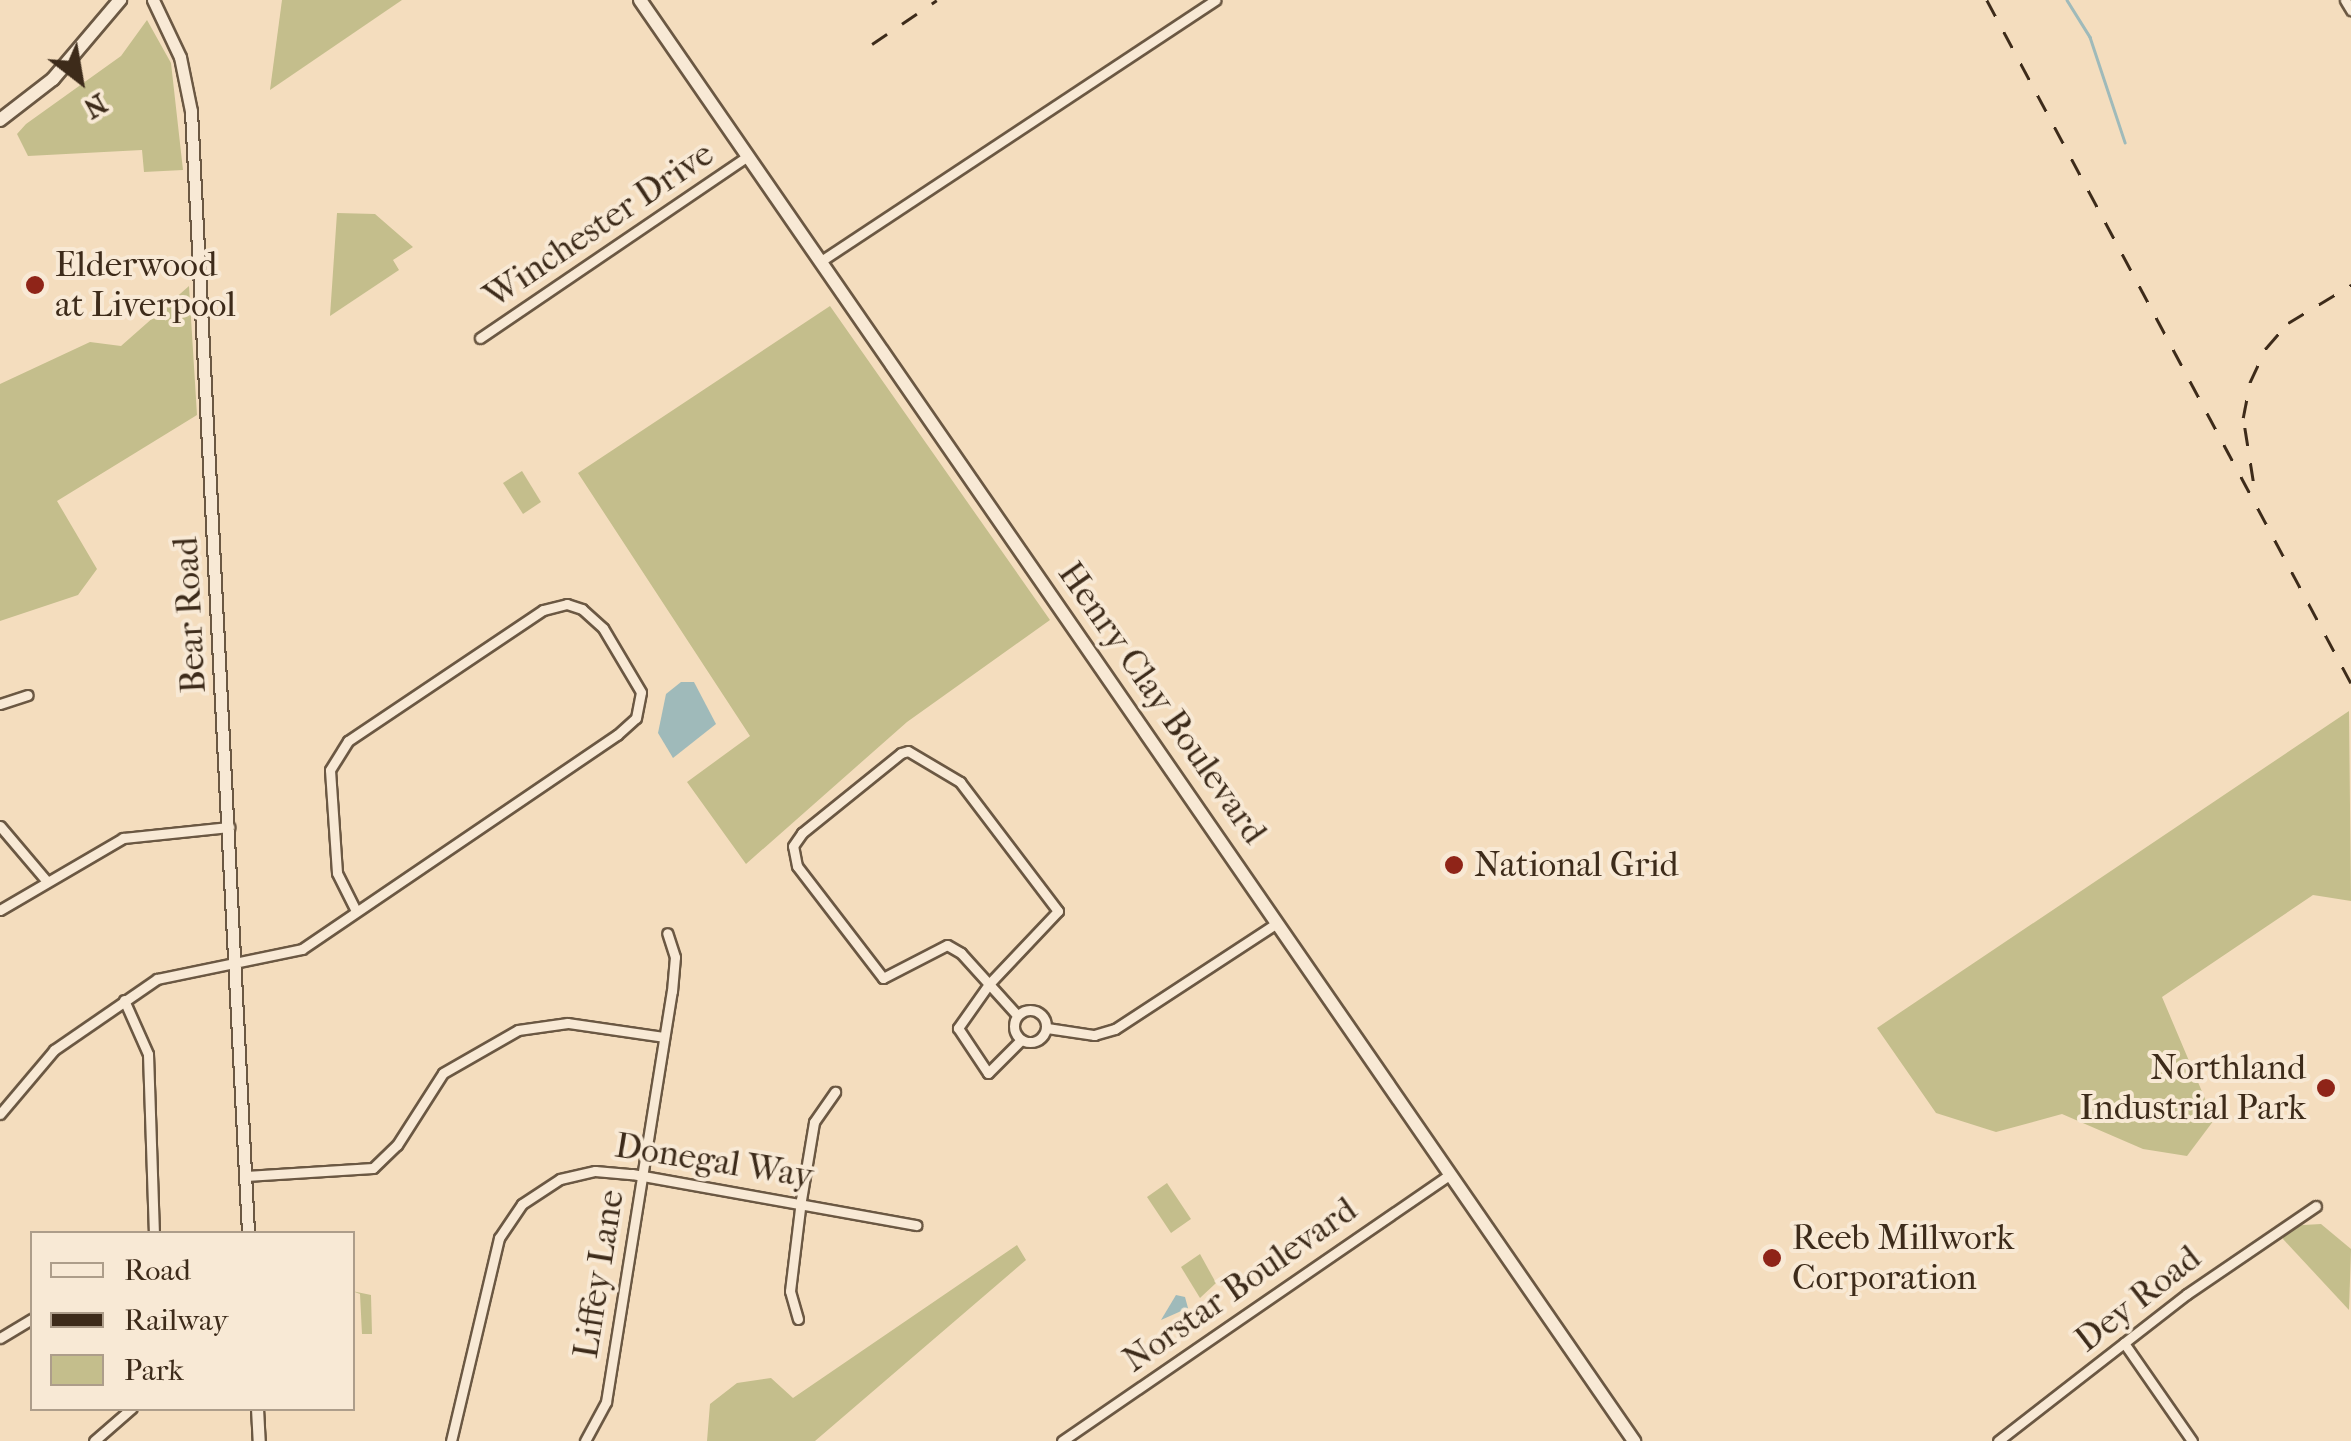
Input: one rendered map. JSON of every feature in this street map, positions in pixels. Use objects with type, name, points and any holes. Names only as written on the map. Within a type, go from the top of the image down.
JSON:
[{"type":"main road","points":[[0,120],[53,79],[120,0]]},
{"type":"main road","name":"Henry Clay Boulevard","points":[[640,0],[1629,1439]]},
{"type":"street","name":"Bear Road","points":[[154,0],[180,57],[191,110],[248,1231]]},
{"type":"street","points":[[821,261],[1215,0]]},
{"type":"street","points":[[2344,0],[2351,10]]},
{"type":"street","name":"Winchester Drive","points":[[480,338],[748,156]]},
{"type":"street","points":[[0,1114],[54,1050],[124,1000],[180,969],[302,949],[636,718],[641,692],[603,628],[582,609],[567,604],[543,610],[348,742],[330,770],[337,874],[356,911]]},
{"type":"street","points":[[0,704],[28,696]]},
{"type":"street","points":[[1018,1016],[989,984],[946,945],[882,978],[798,866],[793,846],[802,832],[901,753],[960,782],[1058,911],[989,984],[958,1028],[988,1073],[1021,1040],[1037,1041],[1047,1028]]},
{"type":"street","points":[[0,826],[45,879]]},
{"type":"street","points":[[0,910],[45,879],[123,838],[228,828]]},
{"type":"street","points":[[1021,1040],[1014,1026],[1018,1016],[1034,1010],[1047,1028],[1094,1034],[1114,1029],[1277,923]]},
{"type":"street","name":"Liffey Lane","points":[[586,1441],[606,1402],[675,957],[667,933]]},
{"type":"street","points":[[124,1000],[148,1054],[154,1231]]},
{"type":"street","points":[[246,1176],[373,1168],[397,1145],[443,1073],[518,1030],[568,1023],[664,1037]]},
{"type":"street","points":[[798,1318],[790,1290],[814,1122],[835,1092]]},
{"type":"street","name":"Donegal Way","points":[[451,1441],[496,1246],[508,1222],[536,1191],[560,1178],[595,1170],[642,1176],[802,1200],[916,1226]]},
{"type":"street","name":"Norstar Boulevard","points":[[1062,1441],[1450,1174]]},
{"type":"street","name":"Dey Road","points":[[1998,1441],[2124,1343],[2316,1206]]},
{"type":"street","points":[[0,1338],[30,1320]]},
{"type":"street","points":[[2124,1343],[2192,1441]]},
{"type":"street","points":[[94,1441],[129,1411]]},
{"type":"street","points":[[258,1411],[259,1441]]},
{"type":"green space","points":[[282,0],[402,0],[270,90]]},
{"type":"green space","points":[[147,20],[171,63],[183,170],[144,172],[142,150],[28,156],[17,134],[121,56]]},
{"type":"green space","points":[[337,213],[375,214],[413,247],[393,260],[399,270],[330,316]]},
{"type":"green space","points":[[189,286],[197,415],[57,501],[97,569],[78,595],[0,621],[0,384],[90,342],[121,346]]},
{"type":"green space","points":[[830,306],[1050,620],[907,722],[746,864],[687,782],[750,736],[578,473]]},
{"type":"green space","points":[[522,471],[541,502],[523,514],[503,483]]},
{"type":"green space","points":[[2349,711],[2351,901],[2313,895],[2162,997],[2214,1120],[2187,1156],[2143,1149],[2062,1114],[1996,1132],[1936,1113],[1877,1028]]},
{"type":"green space","points":[[1167,1183],[1191,1219],[1171,1233],[1147,1197]]},
{"type":"green space","points":[[2321,1224],[2351,1249],[2349,1310],[2283,1239],[2285,1226]]},
{"type":"green space","points":[[1017,1245],[1026,1260],[815,1441],[707,1441],[710,1404],[737,1383],[771,1378],[793,1398]]},
{"type":"green space","points":[[1200,1254],[1216,1283],[1200,1298],[1181,1267]]},
{"type":"green space","points":[[355,1292],[371,1295],[372,1334],[362,1334],[360,1294]]},
{"type":"water","points":[[681,682],[694,682],[716,724],[673,758],[658,733],[666,694]]},
{"type":"water","points":[[1176,1295],[1185,1297],[1188,1308],[1161,1320]]},
{"type":"waterway","points":[[2067,0],[2090,37],[2125,142]]},
{"type":"railway","points":[[872,44],[937,0]]},
{"type":"railway","points":[[1987,0],[2351,683]]},
{"type":"railway","points":[[2253,481],[2243,418],[2250,382],[2266,348],[2288,323],[2351,285]]},
{"type":"place","name":"Elderwood at Liverpool","points":[[35,285]]},
{"type":"place","name":"National Grid","points":[[1454,865]]},
{"type":"place","name":"Northland Industrial Park","points":[[2326,1088]]},
{"type":"place","name":"Reeb Millwork Corporation","points":[[1772,1258]]}]
